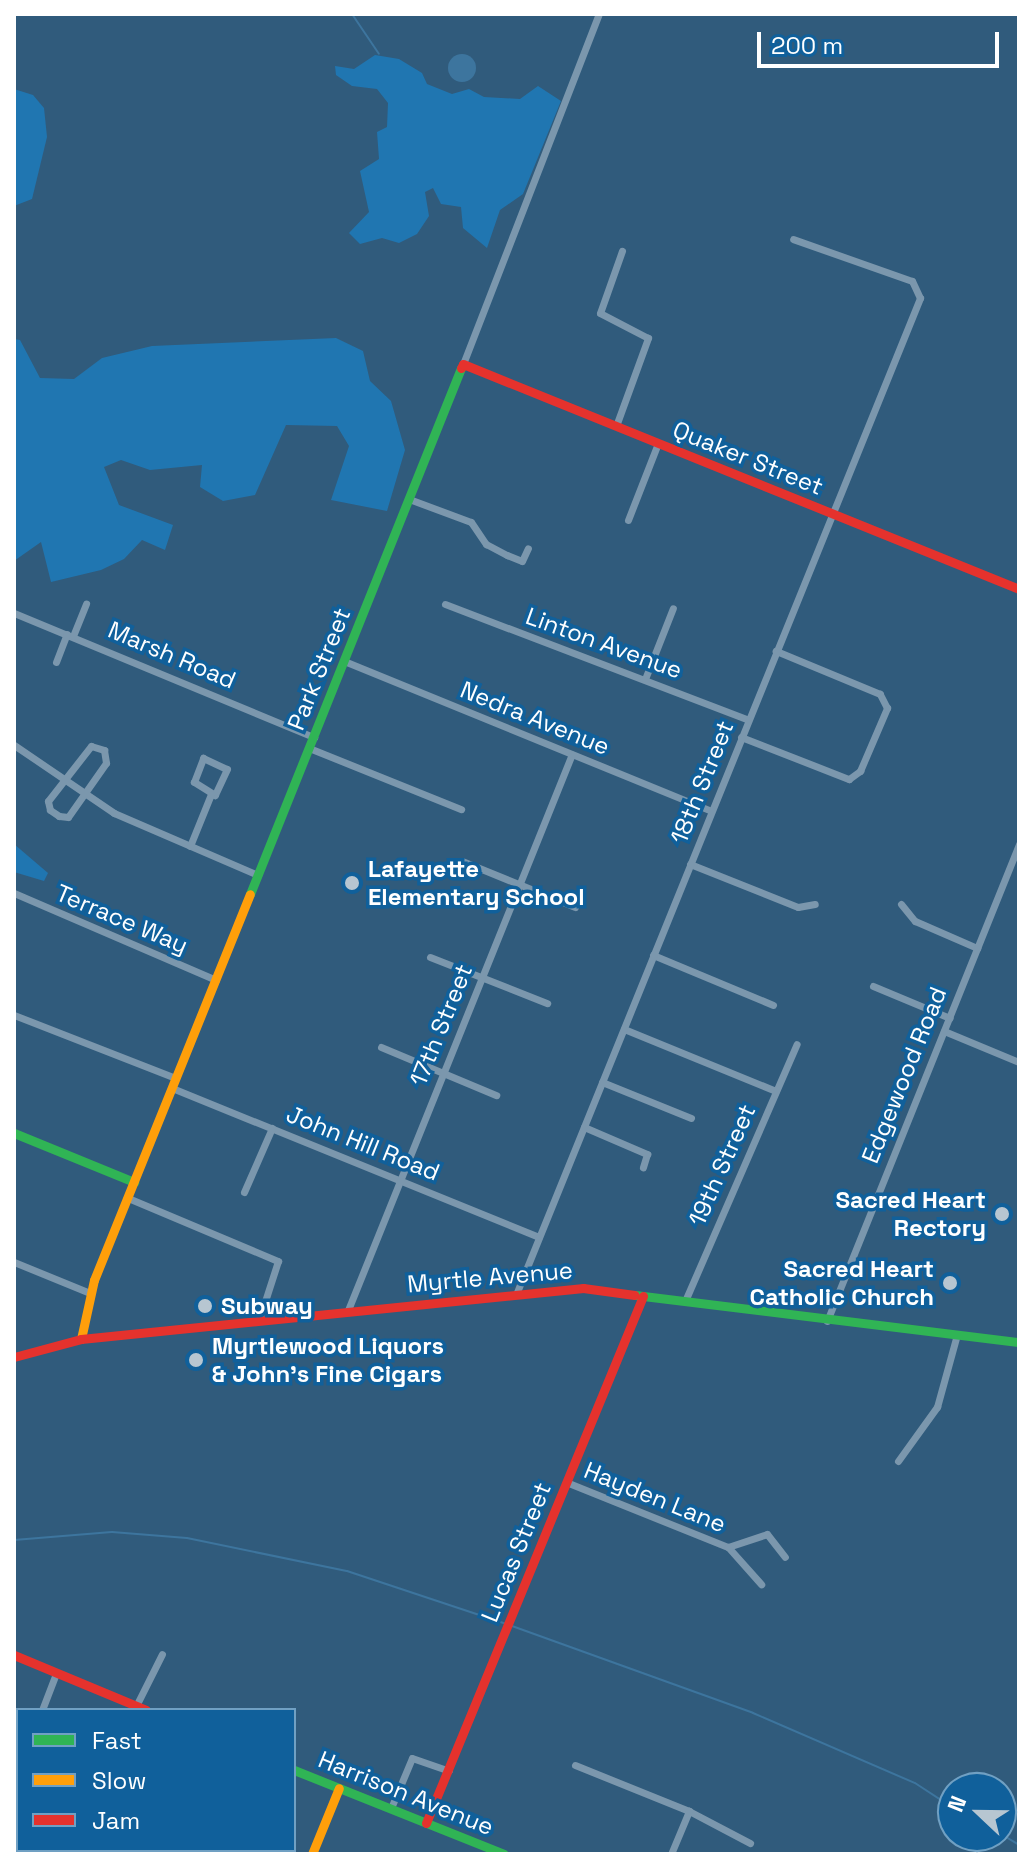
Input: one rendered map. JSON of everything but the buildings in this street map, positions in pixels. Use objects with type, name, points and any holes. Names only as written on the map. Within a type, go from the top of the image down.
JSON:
[{"type":"street","name":"Park Street","points":[[81,1339],[90,1293],[463,364],[599,14]]},
{"type":"street","name":"18th Street","points":[[517,1292],[831,513],[919,303],[919,287],[793,239]]},
{"type":"street","points":[[616,426],[648,338],[600,313],[622,251]]},
{"type":"street","name":"Quaker Street","points":[[463,364],[1019,589]]},
{"type":"street","points":[[628,520],[658,443]]},
{"type":"street","points":[[409,499],[471,522],[486,544],[507,555],[522,561],[528,548]]},
{"type":"street","points":[[56,662],[86,603]]},
{"type":"street","name":"Linton Avenue","points":[[445,604],[748,720]]},
{"type":"street","points":[[645,679],[673,608]]},
{"type":"street","name":"Marsh Road","points":[[14,613],[314,737]]},
{"type":"street","points":[[741,737],[849,779],[860,771],[887,708],[880,694],[776,651]]},
{"type":"street","name":"Nedra Avenue","points":[[344,661],[711,811]]},
{"type":"street","points":[[14,745],[114,813],[258,875]]},
{"type":"street","points":[[98,746],[106,763],[68,817],[50,810],[48,801],[64,778],[85,749],[98,746]]},
{"type":"street","points":[[309,748],[461,809]]},
{"type":"street","name":"17th Street","points":[[348,1310],[572,754]]},
{"type":"street","points":[[203,758],[227,769],[219,792],[211,794],[194,782],[203,758]]},
{"type":"street","points":[[190,846],[211,794]]},
{"type":"street","name":"Edgewood Road","points":[[827,1321],[1018,847]]},
{"type":"street","points":[[462,861],[575,907]]},
{"type":"street","points":[[690,864],[798,907],[815,904]]},
{"type":"street","name":"Terrace Way","points":[[14,893],[216,980]]},
{"type":"street","points":[[901,904],[915,921],[977,948]]},
{"type":"street","points":[[653,955],[773,1005]]},
{"type":"street","points":[[430,957],[547,1003]]},
{"type":"street","points":[[873,986],[950,1018]]},
{"type":"street","points":[[14,1015],[176,1078]]},
{"type":"street","points":[[624,1029],[776,1091]]},
{"type":"street","points":[[944,1031],[1019,1062]]},
{"type":"street","name":"19th Street","points":[[685,1301],[797,1044]]},
{"type":"street","points":[[381,1047],[496,1095]]},
{"type":"street","points":[[602,1082],[691,1118]]},
{"type":"street","name":"John Hill Road","points":[[172,1088],[539,1237]]},
{"type":"street","points":[[584,1127],[647,1154],[643,1167]]},
{"type":"street","points":[[244,1192],[272,1128]]},
{"type":"street","points":[[14,1133],[134,1182]]},
{"type":"street","points":[[128,1198],[278,1261],[259,1320]]},
{"type":"street","points":[[14,1262],[90,1293]]},
{"type":"street","name":"Myrtle Avenue","points":[[14,1357],[81,1339],[517,1292],[583,1288],[956,1338],[1019,1342]]},
{"type":"street","name":"Lucas Street","points":[[426,1823],[643,1296]]},
{"type":"street","points":[[898,1461],[937,1407],[956,1338]]},
{"type":"street","name":"Hayden Lane","points":[[566,1482],[728,1547],[761,1584]]},
{"type":"street","points":[[728,1547],[767,1534],[785,1557]]},
{"type":"street","points":[[136,1706],[162,1654]]},
{"type":"street","points":[[14,1655],[141,1708]]},
{"type":"street","points":[[43,1708],[56,1674]]},
{"type":"street","points":[[391,1808],[412,1758],[449,1771]]},
{"type":"street","points":[[575,1765],[689,1811],[750,1843]]},
{"type":"street","name":"Harrison Avenue","points":[[296,1771],[504,1854]]},
{"type":"street","points":[[312,1854],[339,1788]]},
{"type":"street","points":[[671,1854],[689,1811]]},
{"type":"shaded area","points":[[462,54],[472,58],[476,68],[472,78],[462,82],[452,78],[448,68],[452,58]]},
{"type":"shaded area","points":[[375,55],[399,59],[422,73],[427,84],[452,94],[469,89],[484,97],[520,99],[538,86],[561,101],[523,194],[500,210],[487,248],[463,228],[461,207],[441,204],[433,188],[425,192],[429,216],[417,234],[399,243],[382,238],[360,244],[349,233],[369,212],[360,171],[379,159],[377,132],[387,127],[388,103],[377,89],[352,86],[336,75],[335,66],[354,69]]},
{"type":"shaded area","points":[[14,89],[33,95],[44,108],[47,137],[32,199],[14,206]]},
{"type":"shaded area","points":[[336,338],[363,351],[370,381],[391,401],[405,450],[387,511],[331,500],[349,446],[337,426],[286,425],[255,495],[223,501],[200,487],[202,465],[150,470],[121,460],[104,467],[119,505],[173,525],[165,550],[142,540],[124,559],[101,570],[51,582],[41,542],[14,561],[14,339],[20,340],[40,378],[74,379],[102,358],[152,346]]},
{"type":"shaded area","points":[[14,844],[48,873],[44,881],[14,872]]},
{"type":"waterway","points":[[352,14],[379,54]]},
{"type":"waterway","points":[[14,1540],[112,1532],[187,1538],[347,1571],[506,1624]]},
{"type":"waterway","points":[[512,1626],[753,1713],[915,1783],[937,1797]]},
{"type":"traffic: fast","points":[[250,894],[461,368]]},
{"type":"traffic: fast","points":[[14,1133],[134,1182]]},
{"type":"traffic: fast","points":[[635,1295],[1019,1342]]},
{"type":"traffic: fast","points":[[296,1771],[504,1854]]},
{"type":"traffic: slow","points":[[81,1339],[94,1280],[250,894]]},
{"type":"traffic: slow","points":[[312,1854],[339,1788]]},
{"type":"traffic: jam","points":[[461,368],[463,364],[1019,589]]},
{"type":"traffic: jam","points":[[14,1357],[81,1339],[583,1288],[635,1295]]},
{"type":"traffic: jam","points":[[426,1823],[643,1296]]},
{"type":"traffic: jam","points":[[14,1655],[141,1708]]},
{"type":"place","name":"Lafayette Elementary School","points":[[352,883]]},
{"type":"place","name":"Sacred Heart Rectory","points":[[1002,1214]]},
{"type":"place","name":"Sacred Heart Catholic Church","points":[[950,1283]]},
{"type":"place","name":"Subway","points":[[205,1306]]},
{"type":"place","name":"Myrtlewood Liquors & John’s Fine Cigars","points":[[196,1360]]}]
